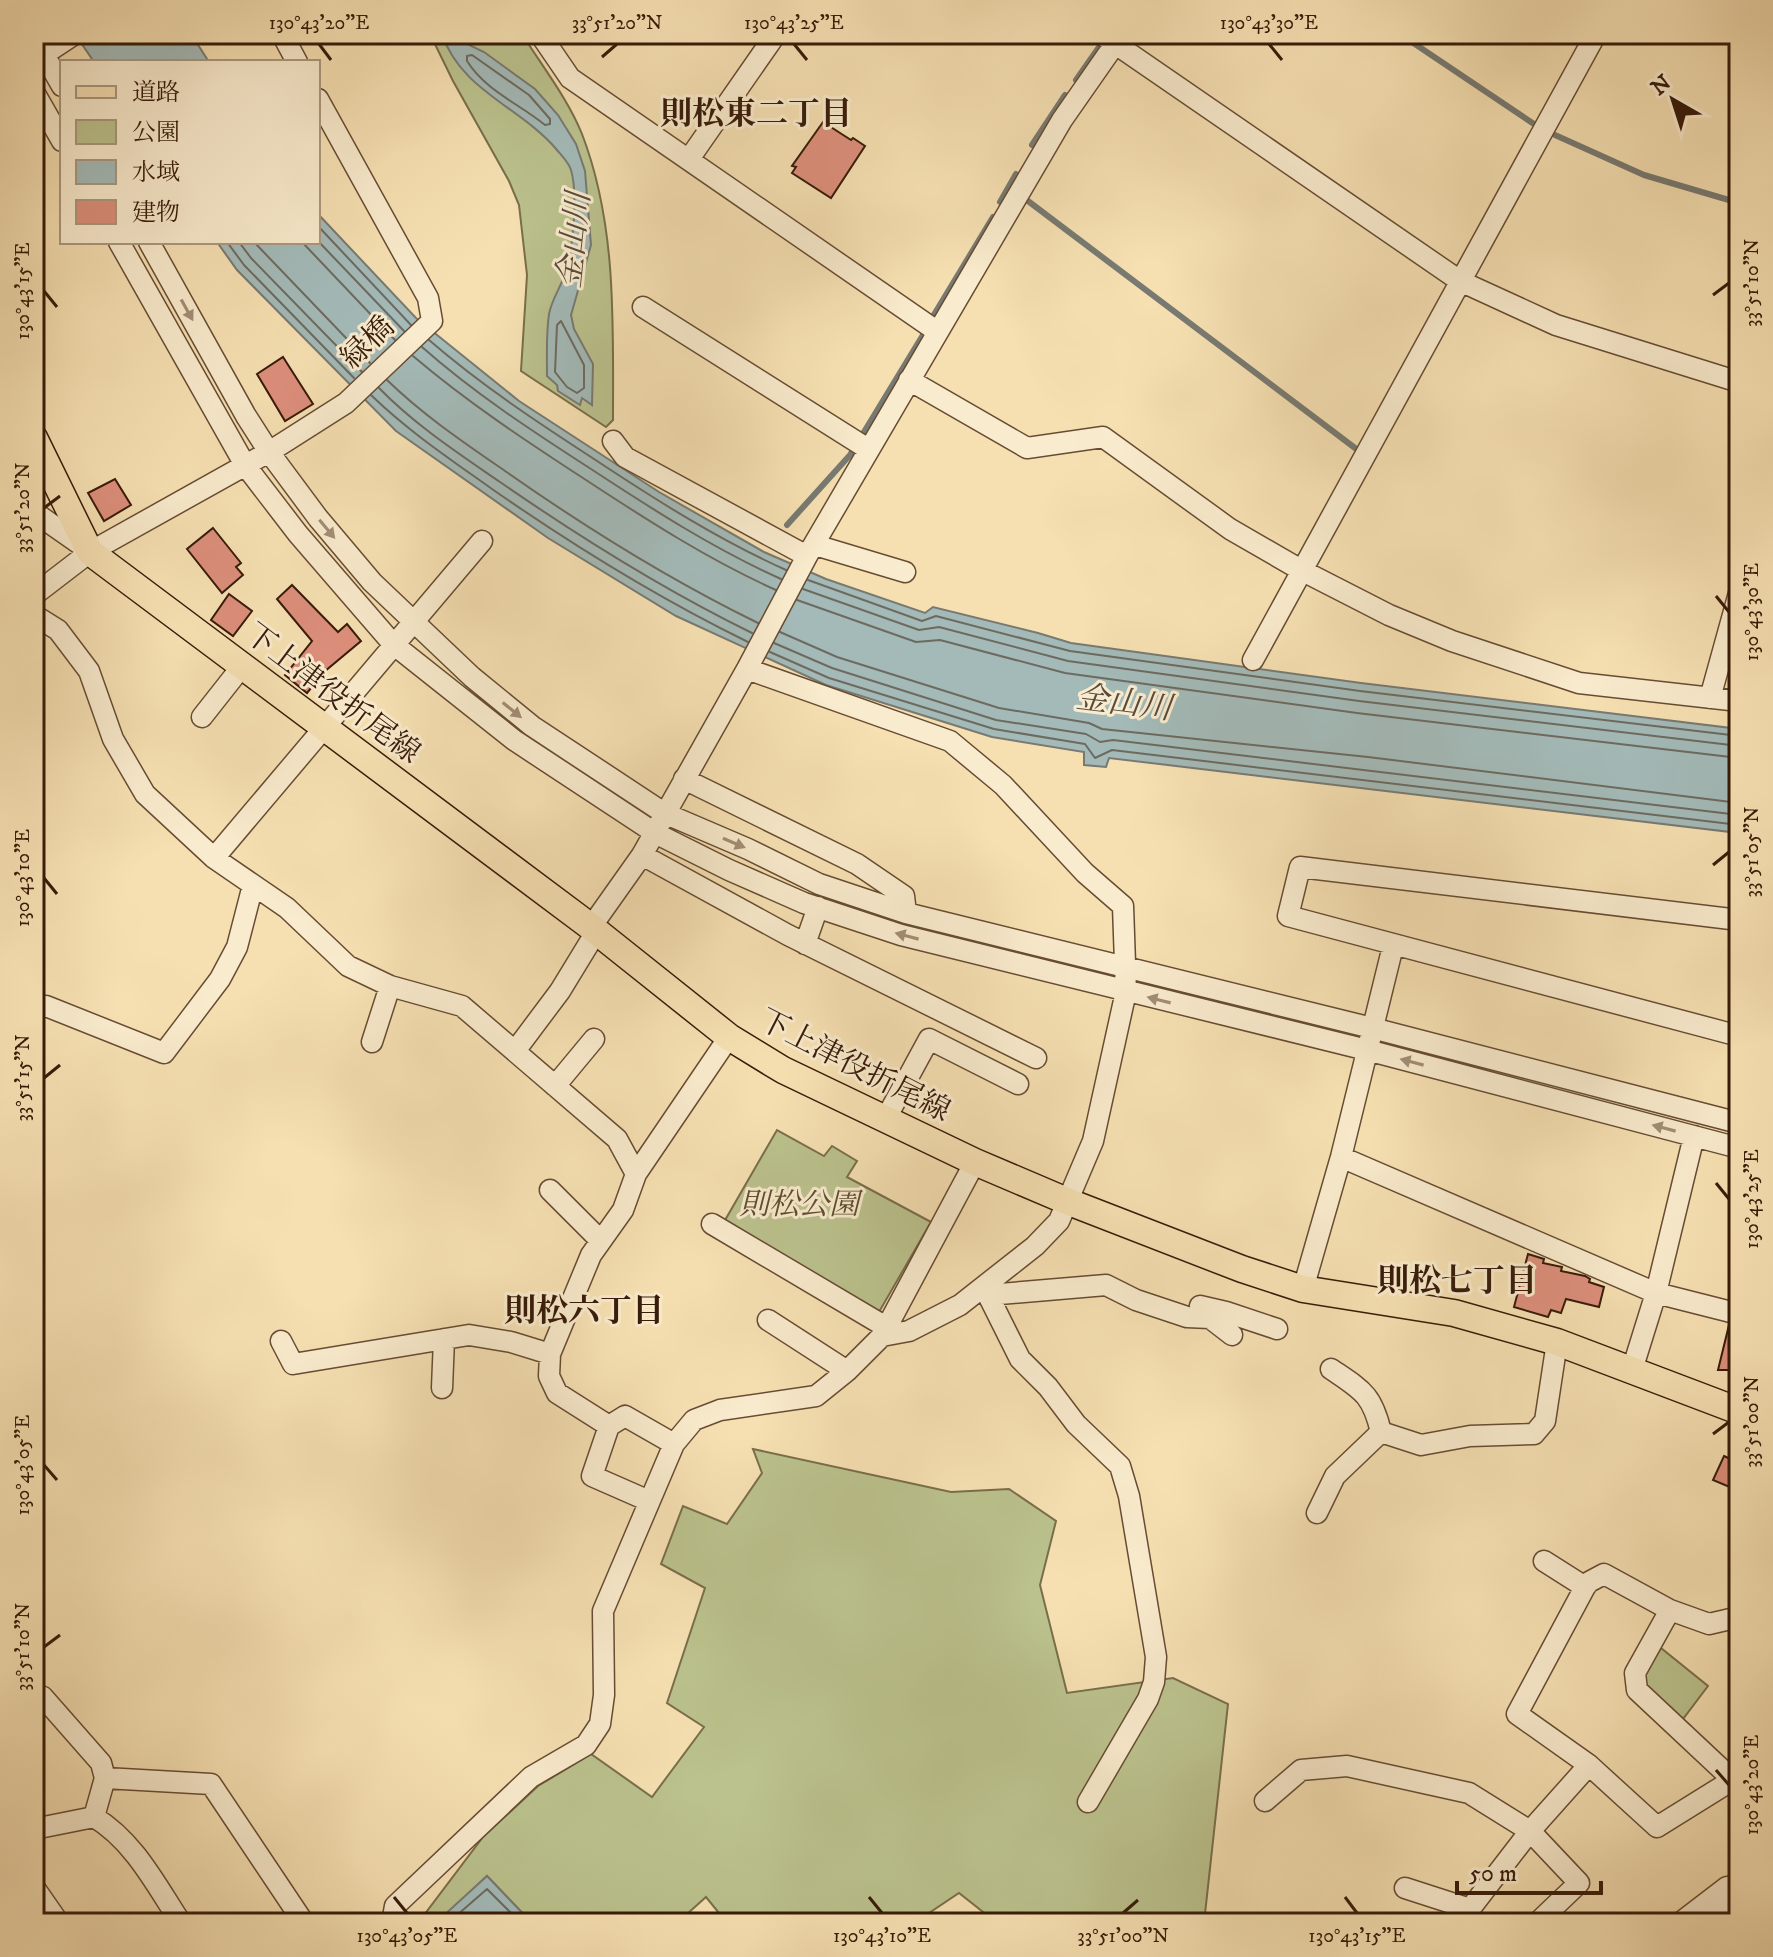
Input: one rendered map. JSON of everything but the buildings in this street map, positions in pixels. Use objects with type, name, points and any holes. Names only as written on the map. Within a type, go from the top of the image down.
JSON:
[{"type":"main road","name":"下上津役折尾線","points":[[34,438],[90,552],[593,929],[729,1037],[783,1070],[975,1162],[1242,1269],[1303,1289],[1454,1313],[1557,1342],[1739,1411]]},
{"type":"street","points":[[282,34],[296,60]]},
{"type":"street","points":[[540,34],[570,78],[938,332]]},
{"type":"street","points":[[689,159],[776,34]]},
{"type":"street","points":[[1253,660],[1596,34]]},
{"type":"street","points":[[60,83],[37,50],[72,36]]},
{"type":"street","points":[[515,1051],[560,991],[593,929],[655,833],[868,449],[1113,37],[1460,281],[1556,325],[1739,382]]},
{"type":"street","points":[[34,92],[60,138]]},
{"type":"street","name":"緑橋","points":[[34,595],[90,552],[269,452],[346,403],[432,321],[428,298],[320,103]]},
{"type":"street","points":[[120,244],[245,465],[298,534],[393,644],[514,740],[655,833],[729,870],[818,907],[901,935],[1367,1050],[1739,1148]]},
{"type":"street","points":[[150,244],[269,452],[318,518],[372,582],[472,677],[532,726],[664,813],[819,884],[906,913],[1372,1028],[1739,1123]]},
{"type":"street","points":[[643,307],[868,449]]},
{"type":"street","points":[[909,380],[1027,448],[1103,437],[1230,529],[1389,615],[1452,641],[1579,683],[1739,701]]},
{"type":"street","points":[[613,441],[625,457],[809,554],[905,572]]},
{"type":"street","points":[[34,512],[90,552]]},
{"type":"street","points":[[214,858],[482,541]]},
{"type":"street","points":[[1710,698],[1739,593]]},
{"type":"street","points":[[34,615],[58,630],[89,671],[113,739],[145,794],[214,858],[287,908],[348,966],[390,986],[462,1006],[617,1139],[636,1174]]},
{"type":"street","points":[[202,717],[243,665]]},
{"type":"street","points":[[712,1224],[884,1331],[909,1331],[986,1291],[1059,1221],[1069,1202],[1093,1141],[1126,992],[1123,906],[1085,873],[1003,785],[950,741],[749,666]]},
{"type":"street","points":[[684,779],[857,864],[904,896],[906,913]]},
{"type":"street","points":[[642,855],[805,944],[1036,1058]]},
{"type":"street","points":[[1739,920],[1300,867],[1288,916],[1739,1036]]},
{"type":"street","points":[[34,1009],[46,1006],[164,1053],[220,979],[237,947],[253,885]]},
{"type":"street","points":[[805,944],[818,907]]},
{"type":"street","points":[[1303,1289],[1341,1157],[1393,946]]},
{"type":"street","points":[[372,1042],[390,986]]},
{"type":"street","points":[[674,1444],[557,1393],[549,1376],[550,1354],[591,1255],[623,1210],[636,1174],[729,1037]]},
{"type":"street","points":[[555,1086],[594,1039]]},
{"type":"street","points":[[885,1120],[929,1039],[1018,1084]]},
{"type":"street","points":[[1632,1370],[1656,1293],[1694,1136]]},
{"type":"street","points":[[1341,1157],[1656,1293],[1739,1314]]},
{"type":"street","points":[[392,1923],[395,1906],[475,1828],[531,1777],[586,1745],[600,1724],[604,1695],[603,1611],[674,1444],[694,1420],[720,1410],[816,1396],[847,1371],[884,1331],[975,1162]]},
{"type":"street","points":[[550,1190],[601,1241]]},
{"type":"street","points":[[986,1291],[1106,1285],[1226,1312],[1277,1329]]},
{"type":"street","points":[[1106,1285],[1136,1300],[1187,1317],[1210,1318],[1232,1335]]},
{"type":"street","points":[[986,1291],[1020,1359],[1076,1424],[1120,1466],[1129,1496],[1156,1657],[1154,1682],[1148,1699],[1088,1802]]},
{"type":"street","points":[[768,1320],[847,1371]]},
{"type":"street","points":[[281,1341],[293,1364],[469,1335],[511,1342],[550,1354]]},
{"type":"street","points":[[442,1388],[444,1339]]},
{"type":"street","points":[[1381,1432],[1421,1445],[1470,1436],[1534,1434],[1545,1421],[1557,1342]]},
{"type":"street","points":[[1331,1369],[1365,1393],[1375,1407],[1381,1432]]},
{"type":"street","points":[[617,1421],[592,1476],[649,1501]]},
{"type":"street","points":[[1317,1513],[1335,1476],[1381,1432]]},
{"type":"street","points":[[1544,1561],[1585,1587]]},
{"type":"street","points":[[1670,1610],[1635,1673],[1637,1690],[1736,1778],[1657,1827],[1589,1765],[1517,1714],[1585,1587],[1604,1574],[1670,1610],[1709,1624],[1739,1617]]},
{"type":"street","points":[[34,1701],[43,1697],[101,1763],[105,1778],[94,1817]]},
{"type":"street","points":[[1405,1888],[1470,1909],[1530,1831],[1589,1765]]},
{"type":"street","points":[[1265,1801],[1301,1770],[1347,1766],[1469,1793],[1530,1831],[1579,1883],[1537,1923]]},
{"type":"street","points":[[105,1778],[211,1784],[304,1923]]},
{"type":"street","points":[[34,1829],[94,1817],[113,1829],[129,1846],[181,1923]]},
{"type":"street","points":[[1680,1923],[1733,1886]]},
{"type":"street","points":[[1719,1923],[1733,1886]]},
{"type":"street","points":[[34,1887],[59,1923]]},
{"type":"green space","points":[[430,34],[522,34],[562,95],[582,134],[602,204],[611,275],[613,420],[606,427],[521,371],[527,275],[519,205]]},
{"type":"green space","name":"則松公園","points":[[777,1130],[824,1156],[832,1146],[857,1161],[847,1177],[931,1222],[879,1312],[724,1222]]},
{"type":"green space","points":[[753,1449],[951,1492],[1009,1489],[1056,1521],[1040,1585],[1067,1693],[1173,1678],[1228,1704],[1204,1923],[997,1923],[959,1893],[914,1923],[727,1923],[706,1897],[677,1923],[532,1923],[487,1876],[439,1923],[418,1923],[483,1837],[538,1786],[591,1754],[652,1797],[704,1727],[667,1703],[705,1588],[661,1564],[683,1506],[727,1524],[762,1473]]},
{"type":"green space","points":[[1661,1648],[1708,1686],[1683,1719],[1644,1684],[1642,1677]]},
{"type":"water","points":[[75,34],[191,34],[208,60],[93,60]]},
{"type":"water","name":"金山川","points":[[442,34],[458,34],[465,43],[484,52],[535,89],[558,115],[576,144],[585,171],[591,245],[571,315],[574,329],[593,364],[592,405],[582,398],[580,405],[558,391],[557,385],[547,376],[549,314],[567,268],[573,233],[574,192],[570,167],[543,135],[463,70]]},
{"type":"water","name":"金山川","points":[[320,216],[416,318],[519,401],[659,492],[764,552],[826,579],[925,613],[933,607],[1071,643],[1361,683],[1739,729],[1739,833],[1109,758],[1106,767],[1084,765],[1084,752],[992,737],[826,685],[676,616],[548,538],[396,431],[237,270],[218,244],[320,244]]},
{"type":"water","points":[[487,1876],[532,1923],[439,1923],[442,1917]]},
{"type":"waterway","points":[[1400,34],[1534,124]]},
{"type":"waterway","points":[[1076,80],[1104,40]]},
{"type":"waterway","points":[[1032,145],[1065,95]]},
{"type":"waterway","points":[[1555,135],[1644,175],[1739,203]]},
{"type":"waterway","points":[[1000,202],[1016,174]]},
{"type":"waterway","points":[[1028,201],[1355,448]]},
{"type":"waterway","points":[[932,318],[993,217]]},
{"type":"waterway","points":[[787,525],[850,455],[926,330]]},
{"type":"district","name":"則松東二丁目","points":[[756,113]]},
{"type":"district","name":"則松七丁目","points":[[1457,1280]]},
{"type":"district","name":"則松六丁目","points":[[584,1310]]}]
